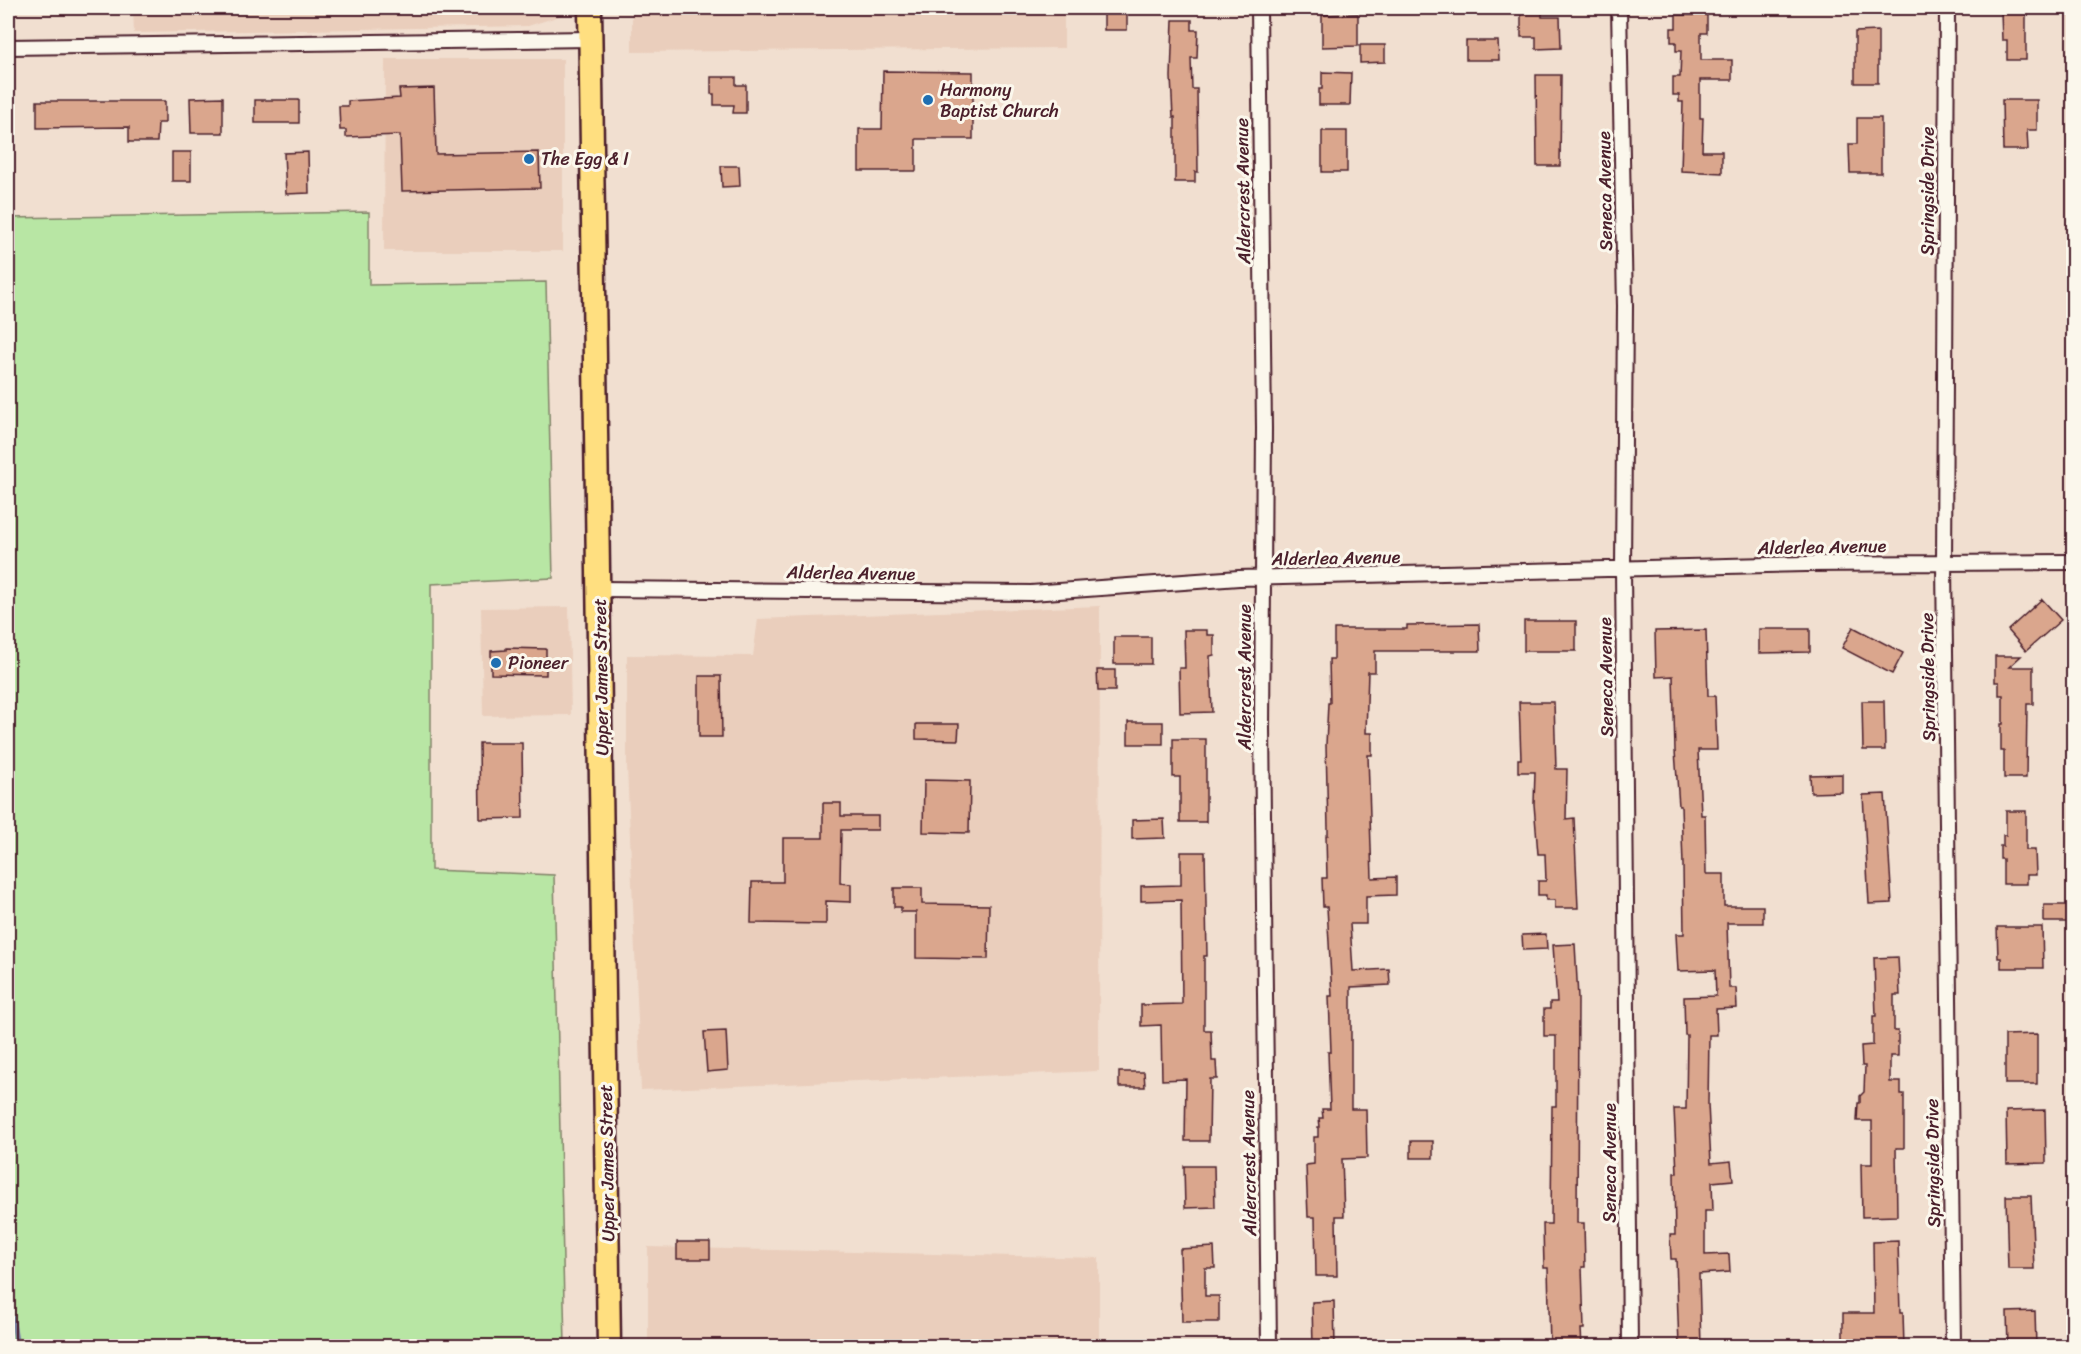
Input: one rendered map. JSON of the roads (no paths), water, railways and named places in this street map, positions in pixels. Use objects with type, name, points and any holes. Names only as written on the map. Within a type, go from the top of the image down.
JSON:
[{"type":"main road","name":"Upper James Street","points":[[590,8],[609,1347]]},
{"type":"street","name":"Aldercrest Avenue","points":[[1259,8],[1264,428],[1262,728],[1269,1347]]},
{"type":"street","name":"Seneca Avenue","points":[[1620,8],[1630,1347]]},
{"type":"street","name":"Springside Drive","points":[[1947,8],[1944,564],[1953,1347]]},
{"type":"street","points":[[8,46],[590,39]]},
{"type":"street","name":"Alderlea Avenue","points":[[599,589],[1030,593],[1239,578],[1623,568],[2073,562]]},
{"type":"waterway","points":[[8,1293],[17,1346]]},
{"type":"place","name":"Harmony Baptist Church","points":[[928,100]]},
{"type":"place","name":"The Egg & I","points":[[529,159]]},
{"type":"place","name":"Pioneer","points":[[496,663]]}]
